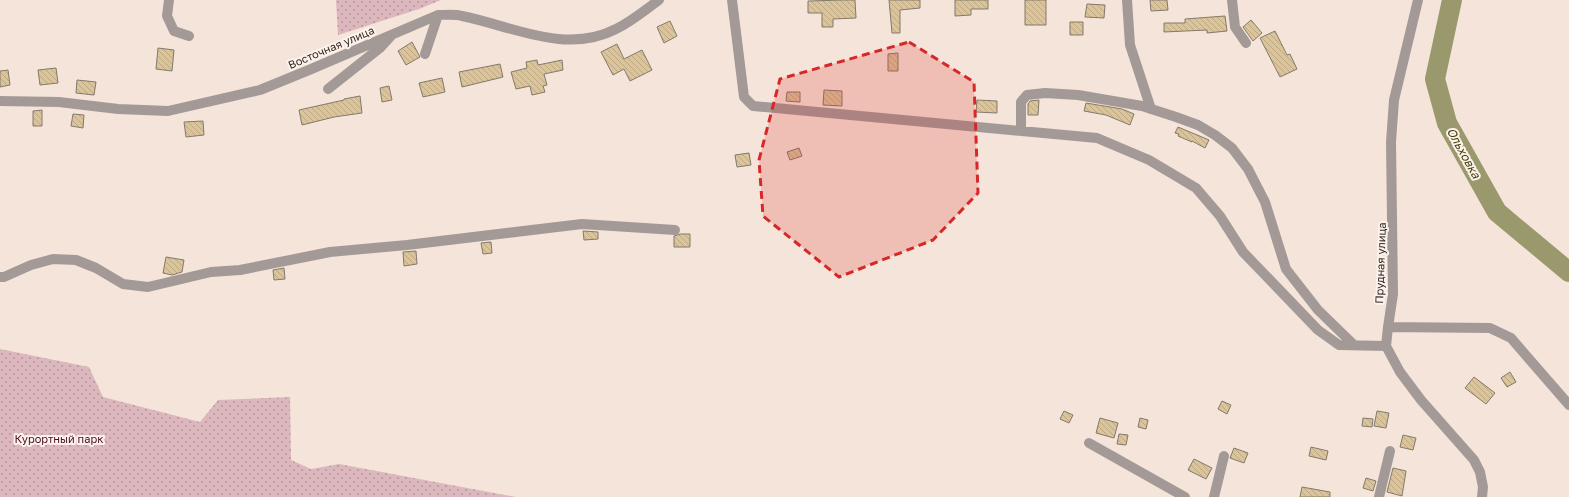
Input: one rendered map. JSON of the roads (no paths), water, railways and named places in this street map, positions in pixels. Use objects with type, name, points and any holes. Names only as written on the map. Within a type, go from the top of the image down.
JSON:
[{"type":"street","points":[[169,0],[167,16],[174,30],[189,36]]},
{"type":"street","name":"Восточная улица","points":[[0,101],[58,102],[118,109],[168,111],[260,90],[438,15],[461,16],[550,38],[574,40],[595,38],[617,29],[659,0]]},
{"type":"street","points":[[732,0],[744,97],[753,106],[1097,138],[1149,160],[1196,188],[1220,216],[1243,252],[1318,330],[1339,345],[1386,346],[1400,372],[1421,400],[1474,460],[1480,472],[1483,487],[1482,497]]},
{"type":"street","points":[[1127,0],[1130,45],[1152,109]]},
{"type":"street","points":[[1232,0],[1235,27],[1246,43]]},
{"type":"street","name":"Прудная улица","points":[[1386,346],[1393,294],[1391,142],[1394,100],[1418,0]]},
{"type":"street","points":[[425,54],[438,15]]},
{"type":"street","points":[[328,89],[381,47],[394,33]]},
{"type":"street","points":[[1021,130],[1022,102],[1027,95],[1045,93],[1078,95],[1142,106],[1198,126],[1215,135],[1232,148],[1248,168],[1265,202],[1286,269],[1318,310],[1354,345]]},
{"type":"street","points":[[0,276],[4,277],[53,259],[76,260],[96,268],[123,284],[148,288],[211,272],[240,270],[330,252],[407,245],[582,224],[675,230]]},
{"type":"street","points":[[1388,327],[1490,328],[1511,338],[1569,405]]},
{"type":"street","points":[[1089,443],[1185,497]]},
{"type":"street","points":[[1379,497],[1390,451]]},
{"type":"street","points":[[1214,497],[1224,456]]},
{"type":"waterway","name":"Ольховка","points":[[1452,0],[1435,79],[1447,123],[1497,212],[1569,272]]},
{"type":"park label","name":"Курортный парк","points":[[59,438]]}]
